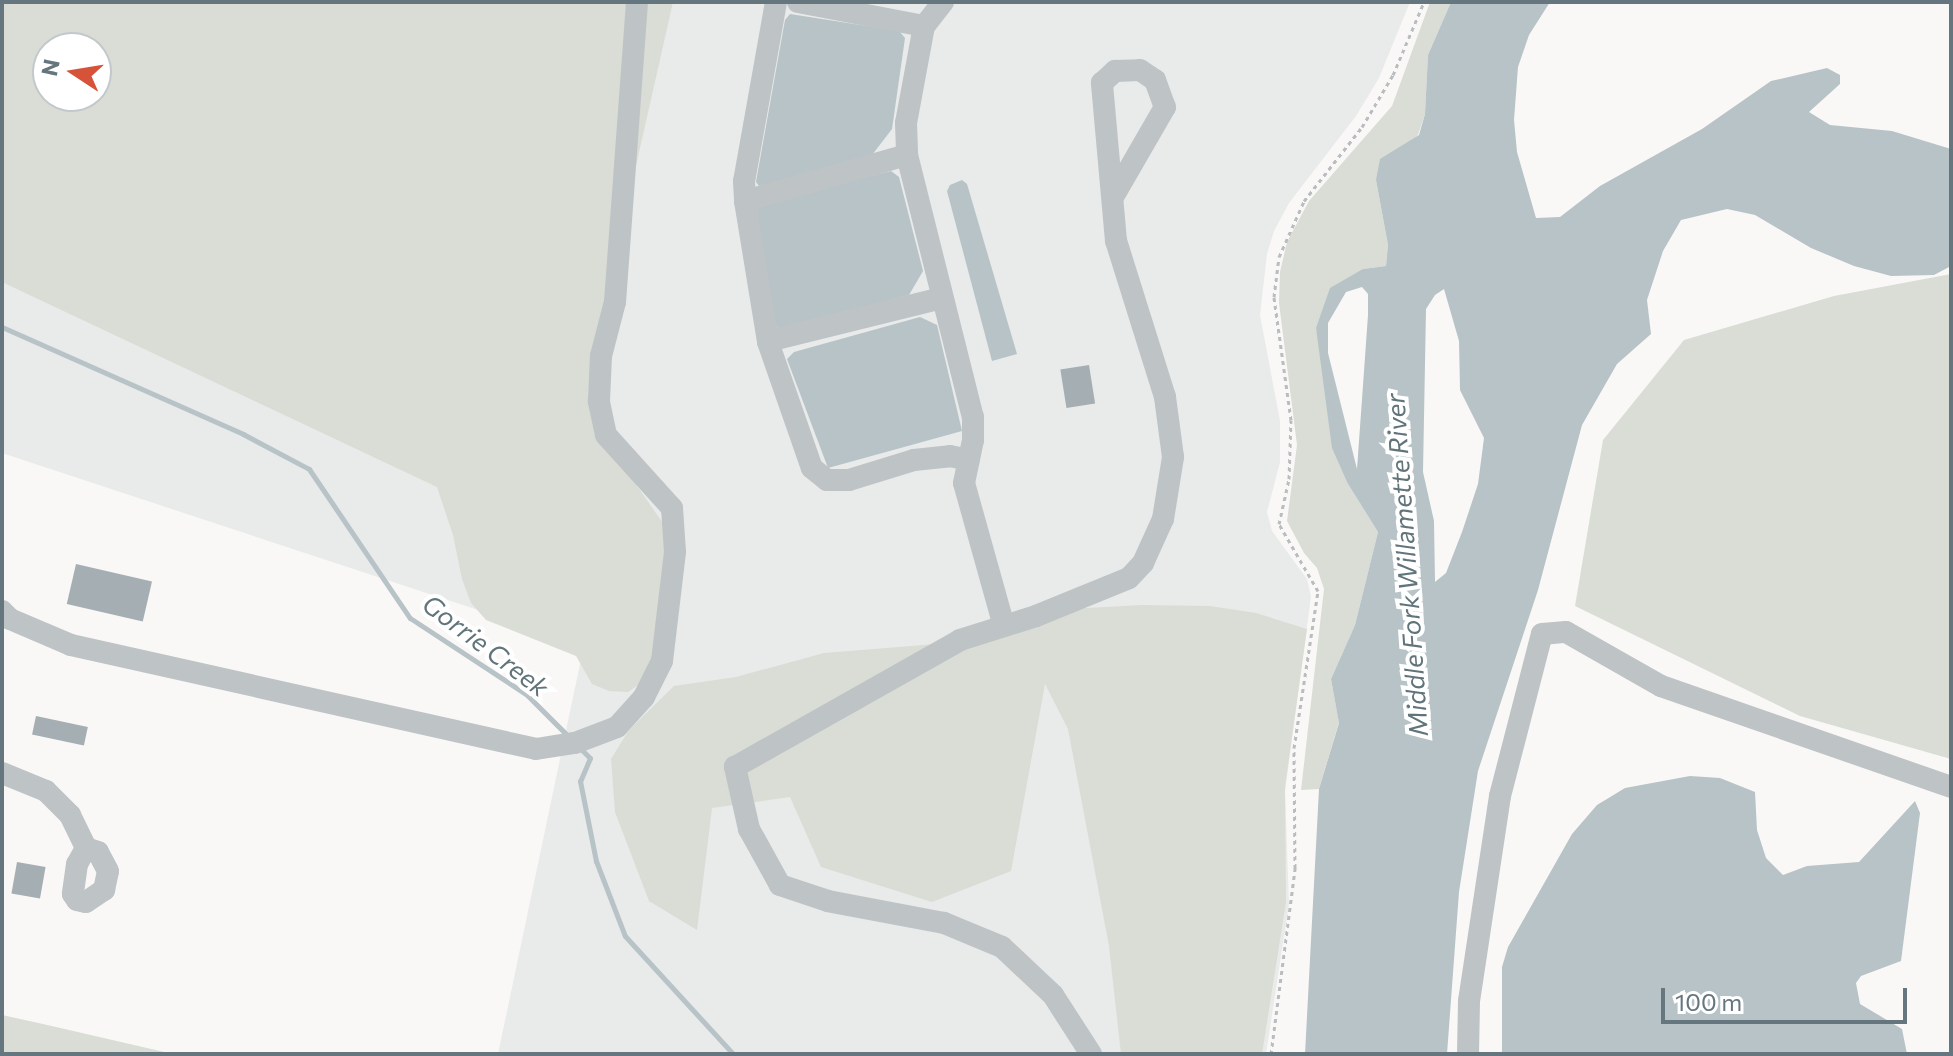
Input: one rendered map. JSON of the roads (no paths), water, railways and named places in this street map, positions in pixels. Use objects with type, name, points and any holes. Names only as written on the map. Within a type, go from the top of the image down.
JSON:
[{"type":"lane","points":[[2,611],[10,619],[71,645],[536,749],[575,743],[617,727],[644,697],[662,661],[675,552],[672,508],[606,435],[599,401],[601,356],[615,302],[637,2]]},
{"type":"lane","points":[[776,2],[744,181],[745,201],[768,341],[812,468],[827,480],[849,480],[914,460],[950,456],[969,460]]},
{"type":"lane","points":[[798,2],[924,26]]},
{"type":"lane","points":[[943,2],[924,26],[906,123],[907,155],[973,417],[964,483],[1004,626]]},
{"type":"lane","points":[[1091,1054],[1053,995],[1002,947],[944,923],[828,901],[780,885],[749,829],[735,767],[960,640],[1129,578],[1143,563],[1163,519],[1173,457],[1165,397],[1116,241],[1102,83],[1115,71],[1140,70],[1155,80],[1165,107],[1113,197]]},
{"type":"lane","points":[[745,201],[907,155]]},
{"type":"lane","points":[[768,341],[942,298]]},
{"type":"lane","points":[[1468,1054],[1469,1001],[1500,796],[1542,634],[1566,632],[1661,686],[1951,787]]},
{"type":"lane","points":[[2,773],[46,791],[70,815],[86,848]]},
{"type":"water","name":"Middle Fork Willamette River","points":[[1451,2],[1550,2],[1529,35],[1518,67],[1514,120],[1517,152],[1536,218],[1560,217],[1600,186],[1702,129],[1771,81],[1827,68],[1840,75],[1840,84],[1809,112],[1830,125],[1892,131],[1951,149],[1951,266],[1934,275],[1891,276],[1854,266],[1811,248],[1755,215],[1727,209],[1681,220],[1663,251],[1647,300],[1651,334],[1617,364],[1582,425],[1538,590],[1478,771],[1459,892],[1447,1054],[1305,1054],[1319,789],[1339,723],[1331,679],[1355,625],[1378,532],[1348,484],[1332,448],[1316,328],[1330,288],[1363,269],[1386,266],[1388,245],[1376,180],[1380,159],[1419,135],[1425,114],[1428,55]],"holes":[[[1362,287],[1368,294],[1368,315],[1357,469],[1328,353],[1328,323],[1346,292]],[[1444,289],[1459,341],[1460,390],[1484,438],[1478,484],[1462,532],[1446,573],[1435,582],[1434,521],[1423,472],[1426,309],[1435,295]]]},
{"type":"water","points":[[790,14],[899,31],[905,38],[892,129],[872,155],[759,186],[756,182],[785,20]]},
{"type":"water","points":[[891,171],[899,177],[923,271],[909,295],[779,330],[774,323],[756,211],[763,202]]},
{"type":"water","points":[[962,180],[967,184],[1017,354],[992,361],[947,191],[950,185]]},
{"type":"water","points":[[920,317],[937,325],[962,431],[828,468],[787,359],[794,352]]},
{"type":"water","points":[[1690,776],[1720,778],[1755,792],[1757,830],[1766,858],[1783,875],[1807,866],[1859,862],[1915,801],[1920,813],[1901,961],[1861,976],[1856,983],[1860,1004],[1902,1029],[1907,1054],[1502,1054],[1502,967],[1508,947],[1572,834],[1597,805],[1625,788]]},
{"type":"waterway","name":"Gorrie Creek","points":[[2,327],[243,434],[309,469],[410,618],[527,695],[570,738]]},
{"type":"waterway","name":"Gorrie Creek","points":[[580,748],[590,758],[580,781],[596,861],[625,936],[733,1054]]}]
